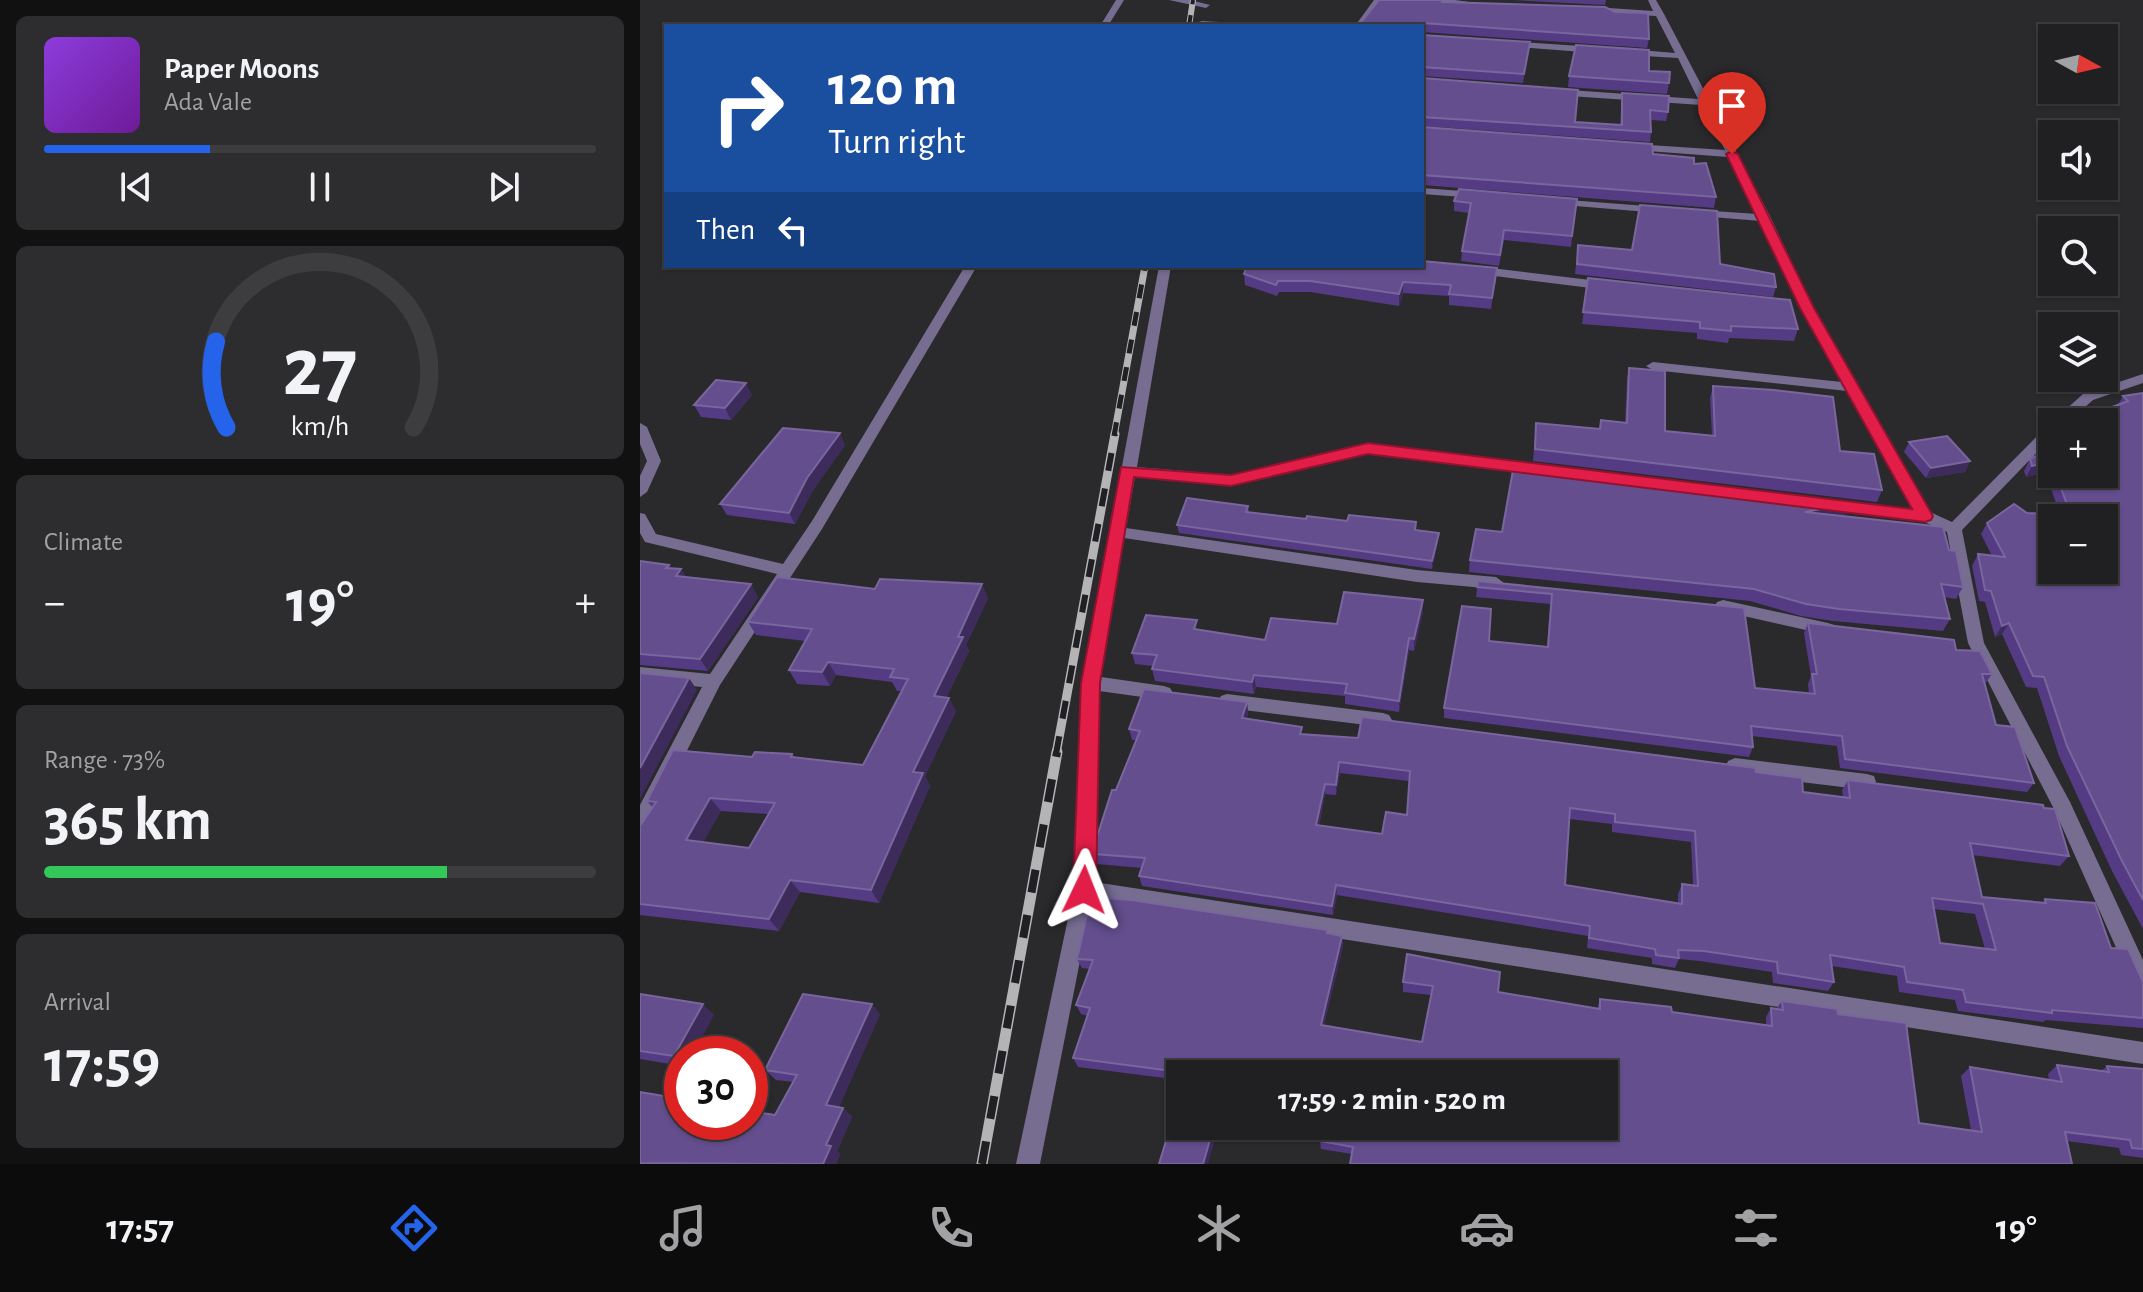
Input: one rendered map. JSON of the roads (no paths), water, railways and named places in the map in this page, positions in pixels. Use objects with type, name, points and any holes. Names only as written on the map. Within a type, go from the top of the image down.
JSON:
[{"type":"street","points":[[1105,24],[1120,0]]},
{"type":"street","points":[[1173,0],[1206,2],[1202,24]]},
{"type":"street","points":[[1360,24],[1378,0]]},
{"type":"street","points":[[1413,0],[1490,4]]},
{"type":"street","points":[[1652,0],[1765,218],[1807,308],[1925,516]]},
{"type":"street","points":[[1582,10],[1660,14]]},
{"type":"street","points":[[1498,43],[1605,51]]},
{"type":"street","points":[[1620,52],[1681,56]]},
{"type":"street","points":[[1548,91],[1705,102]]},
{"type":"street","points":[[1624,147],[1732,154]]},
{"type":"street","points":[[1424,191],[1484,196]]},
{"type":"street","points":[[1547,201],[1671,211]]},
{"type":"street","points":[[1687,212],[1765,218]]},
{"type":"street","points":[[640,824],[714,681],[817,525],[970,268]]},
{"type":"street","points":[[1028,1164],[1084,890],[1091,683],[1165,268]]},
{"type":"street","points":[[1467,269],[1618,287]]},
{"type":"street","points":[[1791,306],[1807,308]]},
{"type":"street","points":[[1653,366],[1852,387]]},
{"type":"street","points":[[2075,408],[2088,397],[2143,378]]},
{"type":"street","points":[[640,427],[654,461],[640,492]]},
{"type":"street","points":[[1954,529],[2038,443]]},
{"type":"street","points":[[1127,471],[1231,480],[1368,449],[1569,473]]},
{"type":"street","points":[[1816,503],[1925,516],[1954,529]]},
{"type":"street","points":[[640,518],[650,538],[786,570]]},
{"type":"street","points":[[1954,529],[1969,642],[2143,983]]},
{"type":"street","points":[[1118,532],[1417,576],[1506,584]]},
{"type":"street","points":[[1701,604],[1750,610],[1790,623],[1847,631]]},
{"type":"street","points":[[640,674],[714,681]]},
{"type":"street","points":[[1091,683],[1185,695]]},
{"type":"street","points":[[1216,699],[1404,723]]},
{"type":"street","points":[[1718,763],[1891,785]]},
{"type":"street","points":[[1084,890],[2143,1053]]},
{"type":"railway","points":[[1189,24],[1193,0]]},
{"type":"railway","points":[[1114,436],[1145,268]]},
{"type":"railway","points":[[1056,754],[1115,434]]},
{"type":"railway","points":[[982,1164],[1057,752]]}]
